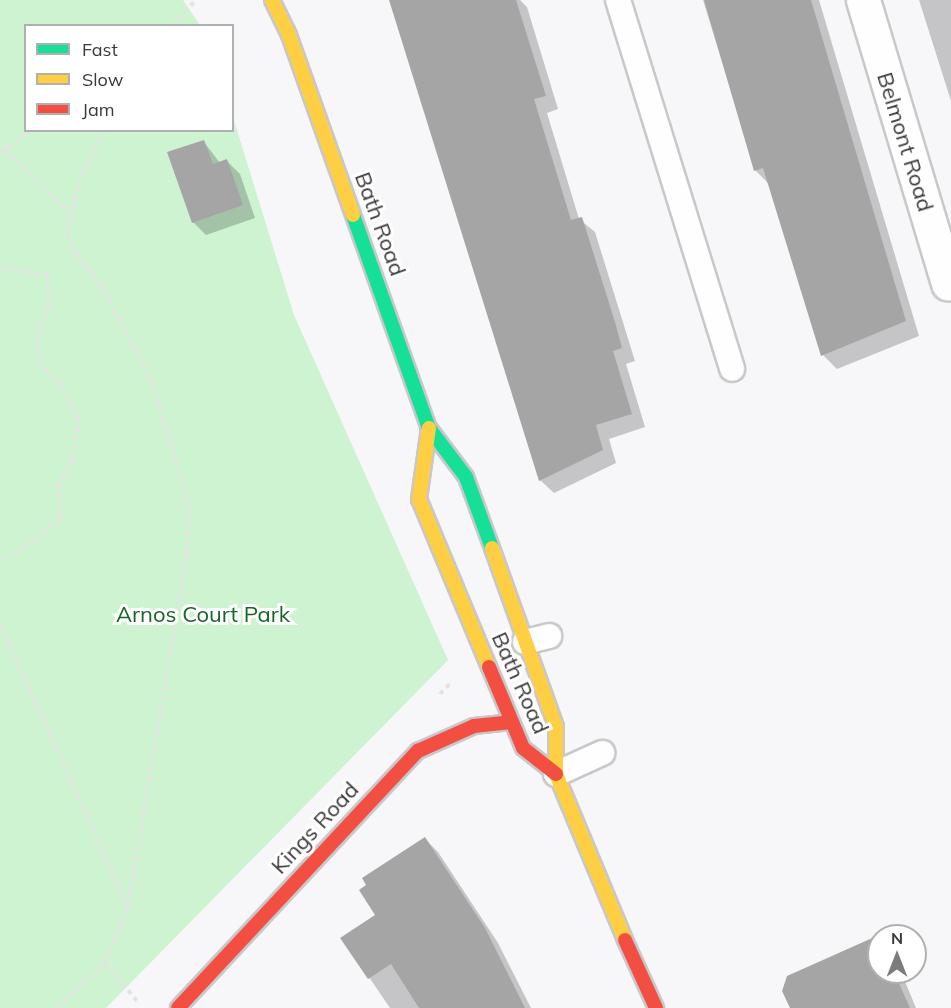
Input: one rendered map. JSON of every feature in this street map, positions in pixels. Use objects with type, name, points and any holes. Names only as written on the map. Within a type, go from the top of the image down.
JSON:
[{"type":"main road","name":"Bath Road","points":[[272,0],[289,35],[429,428],[466,477],[556,728],[556,774],[600,885],[656,1008]]},
{"type":"main road","name":"Bath Road","points":[[282,0],[289,35]]},
{"type":"main road","name":"Bath Road","points":[[429,428],[419,499],[511,722],[524,748],[556,774]]},
{"type":"main road","name":"Kings Road","points":[[179,1007],[418,752],[474,726],[511,722]]},
{"type":"street","name":"Belmont Road","points":[[863,0],[948,284]]},
{"type":"lane","points":[[256,0],[289,35]]},
{"type":"lane","points":[[618,0],[732,369]]},
{"type":"lane","points":[[525,642],[549,636]]},
{"type":"lane","points":[[556,774],[602,753]]},
{"type":"path","points":[[175,24],[196,0]]},
{"type":"path","points":[[30,132],[2,150],[70,213]]},
{"type":"path","points":[[56,1008],[105,963],[128,907],[187,554],[189,505],[152,382],[101,285],[76,254],[67,234],[70,213],[80,178],[104,132]]},
{"type":"path","points":[[0,267],[47,275],[49,304],[39,328],[38,362],[59,383],[79,418],[73,459],[59,485],[60,519],[34,541],[0,561]]},
{"type":"path","points":[[0,624],[128,907]]},
{"type":"path","points":[[105,963],[143,1008]]},
{"type":"green space","name":"Arnos Court Park","points":[[0,0],[183,0],[199,24],[24,24],[24,132],[234,132],[234,120],[294,315],[448,660],[106,1008],[0,1008]]},
{"type":"building","points":[[389,0],[516,0],[546,96],[534,99],[571,220],[582,217],[615,322],[622,348],[613,351],[632,414],[596,425],[603,450],[539,481]]},
{"type":"building","points":[[704,0],[811,0],[906,321],[821,356],[763,168],[754,171]]},
{"type":"building","points":[[204,140],[213,164],[227,159],[243,205],[192,223],[167,152]]},
{"type":"building","points":[[425,837],[485,928],[525,1008],[419,1008],[391,964],[368,979],[340,938],[375,915],[359,890],[366,885],[362,878]]},
{"type":"building","points":[[867,940],[867,984],[899,984],[910,1008],[790,1008],[782,991],[787,976]]},
{"type":"traffic: fast","points":[[353,215],[429,428],[466,477],[492,548]]},
{"type":"traffic: slow","points":[[272,0],[289,35],[353,215]]},
{"type":"traffic: slow","points":[[429,428],[419,499],[489,667]]},
{"type":"traffic: slow","points":[[492,548],[556,727],[556,774],[625,940]]},
{"type":"traffic: jam","points":[[489,667],[523,748],[556,774]]},
{"type":"traffic: jam","points":[[178,1008],[418,751],[474,726],[511,722]]},
{"type":"traffic: jam","points":[[625,940],[656,1008]]}]
